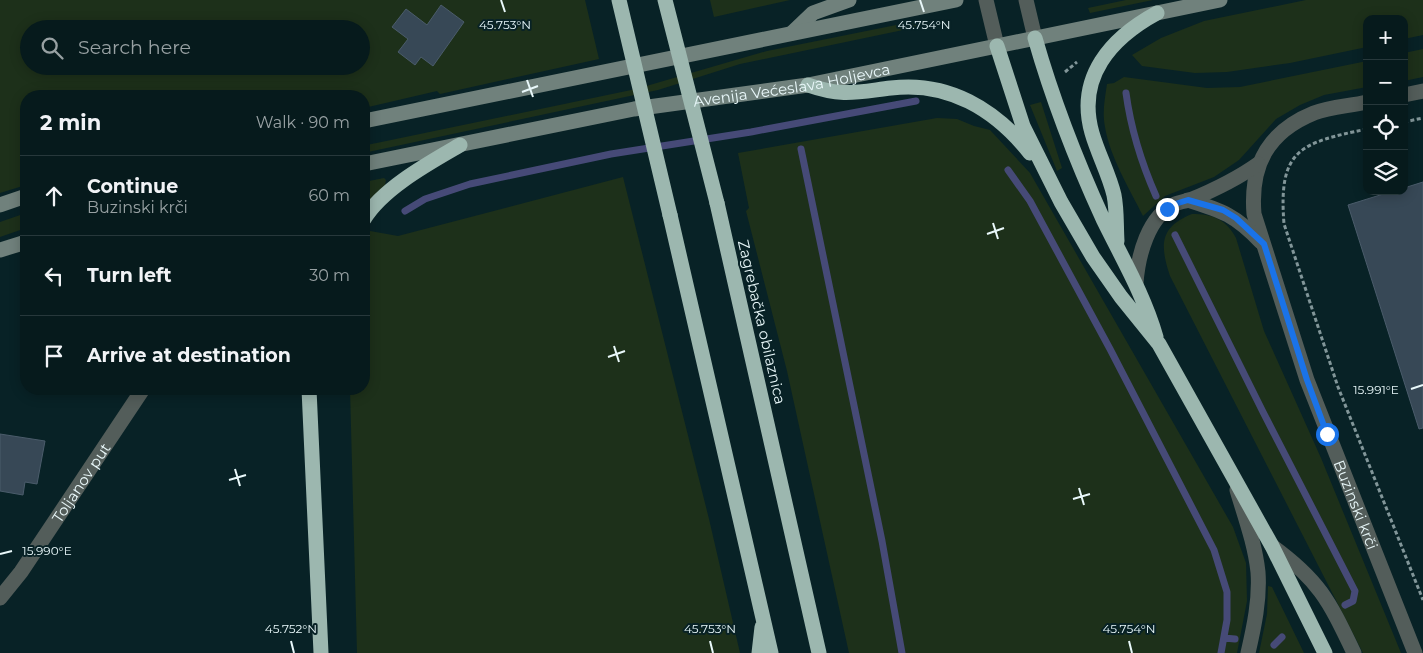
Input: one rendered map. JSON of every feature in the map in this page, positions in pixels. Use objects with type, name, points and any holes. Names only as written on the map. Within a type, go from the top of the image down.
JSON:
[{"type":"highway","points":[[619,0],[771,653]]},
{"type":"highway","name":"Zagrebačka obilaznica","points":[[665,0],[717,203],[819,653]]},
{"type":"highway","points":[[1117,245],[1114,196],[1092,131],[1090,95],[1094,77],[1106,52],[1133,26],[1157,13]]},
{"type":"highway","points":[[1035,38],[1048,83],[1074,154],[1136,283],[1149,313],[1159,344]]},
{"type":"highway","points":[[997,46],[1023,126],[1046,174],[1093,257],[1159,344],[1272,546],[1325,653]]},
{"type":"highway","points":[[808,84],[825,91],[850,94],[912,86],[937,89],[960,96],[1000,121],[1019,139],[1046,174]]},
{"type":"highway","points":[[370,212],[392,191],[460,145]]},
{"type":"highway","points":[[310,395],[321,653]]},
{"type":"highway","points":[[759,653],[764,618]]},
{"type":"main road","points":[[792,33],[813,13],[849,0]]},
{"type":"main road","points":[[370,120],[956,0]]},
{"type":"main road","name":"Avenija Većeslava Holjevca","points":[[370,163],[634,109],[727,98],[808,84],[1220,0]]},
{"type":"main road","points":[[0,205],[20,198]]},
{"type":"main road","points":[[0,250],[20,244]]},
{"type":"street","points":[[986,0],[997,46]]},
{"type":"street","points":[[1026,0],[1035,38]]},
{"type":"street","points":[[1408,94],[1423,91]]},
{"type":"street","name":"Buzinski krči","points":[[1363,103],[1315,112],[1297,121],[1267,148],[1258,164],[1253,197],[1254,214],[1307,380],[1415,653]]},
{"type":"street","points":[[1136,283],[1137,264],[1152,228],[1167,209],[1224,184],[1258,164]]},
{"type":"street","points":[[1188,200],[1223,210],[1236,218],[1264,244]]},
{"type":"street","name":"Toljanov put","points":[[0,598],[21,572],[139,395]]},
{"type":"street","points":[[1234,481],[1253,544],[1258,573],[1257,604],[1248,653]]},
{"type":"street","points":[[1272,546],[1308,574],[1328,599],[1354,653]]},
{"type":"path","points":[[1058,74],[1070,70],[1080,59]]},
{"type":"path","points":[[1408,121],[1423,118]]},
{"type":"path","points":[[1363,130],[1322,138],[1295,156],[1284,176],[1282,197],[1284,224],[1338,387],[1423,600]]},
{"type":"green space","points":[[0,0],[585,0],[599,59],[440,94],[437,91],[370,107],[370,90],[20,90],[20,187],[0,193]]},
{"type":"green space","points":[[710,0],[790,0],[714,17]]},
{"type":"green space","points":[[1126,0],[1153,0],[1090,13],[1088,8]]},
{"type":"green space","points":[[1306,0],[1423,0],[1423,35],[1408,38],[1408,15],[1363,15],[1363,48],[1290,63],[1227,72],[1195,73],[1142,66],[1132,55],[1161,38],[1204,21]]},
{"type":"green space","points":[[926,19],[927,25],[740,64],[658,90],[370,152],[370,144],[636,89],[767,51]]},
{"type":"green space","points":[[1423,49],[1423,77],[1408,80],[1408,52]]},
{"type":"green space","points":[[1363,62],[1363,88],[1324,95],[1300,105],[1276,119],[1239,160],[1214,177],[1165,196],[1143,216],[1121,172],[1107,138],[1104,105],[1107,84],[1114,83],[1124,77],[1207,88],[1240,87]]},
{"type":"green space","points":[[1041,102],[1062,168],[1057,171],[1030,105]]},
{"type":"green space","points":[[937,118],[957,119],[990,130],[1030,173],[1233,527],[1246,563],[1247,601],[1237,653],[849,653],[787,371],[746,211],[749,208],[738,153]]},
{"type":"green space","points":[[623,177],[709,519],[740,653],[357,653],[350,395],[370,395],[370,231],[398,236]]},
{"type":"green space","points":[[384,178],[386,180],[385,185],[370,199],[370,181]]},
{"type":"green space","points":[[1192,214],[1206,215],[1218,219],[1228,226],[1236,238],[1264,331],[1321,458],[1401,653],[1363,653],[1170,276],[1165,255],[1165,239],[1173,225]]},
{"type":"green space","points":[[20,215],[20,230],[0,237],[0,222]]},
{"type":"green space","points":[[1268,586],[1272,587],[1304,653],[1259,653],[1267,614]]},
{"type":"building","points":[[441,5],[464,22],[433,66],[421,57],[415,65],[398,52],[408,39],[392,27],[406,9],[427,25]]},
{"type":"building","points":[[1423,182],[1423,428],[1419,429],[1348,205],[1380,195],[1408,195],[1408,187]]},
{"type":"building","points":[[0,434],[45,441],[37,484],[25,482],[23,495],[0,491]]},
{"type":"waterway","points":[[1126,93],[1137,146],[1156,196]]},
{"type":"waterway","points":[[405,211],[425,199],[470,184],[611,154],[751,132],[916,101]]},
{"type":"waterway","points":[[801,149],[882,541],[902,653]]},
{"type":"waterway","points":[[1008,170],[1030,201],[1110,349],[1214,550],[1227,592],[1227,620],[1221,653]]},
{"type":"waterway","points":[[1175,235],[1355,591],[1353,601],[1345,605]]},
{"type":"waterway","points":[[1274,645],[1282,637]]},
{"type":"waterway","points":[[1224,638],[1235,639]]},
{"type":"route","points":[[1167,209],[1188,200],[1223,210],[1236,218],[1264,244],[1307,380],[1327,434]]}]
